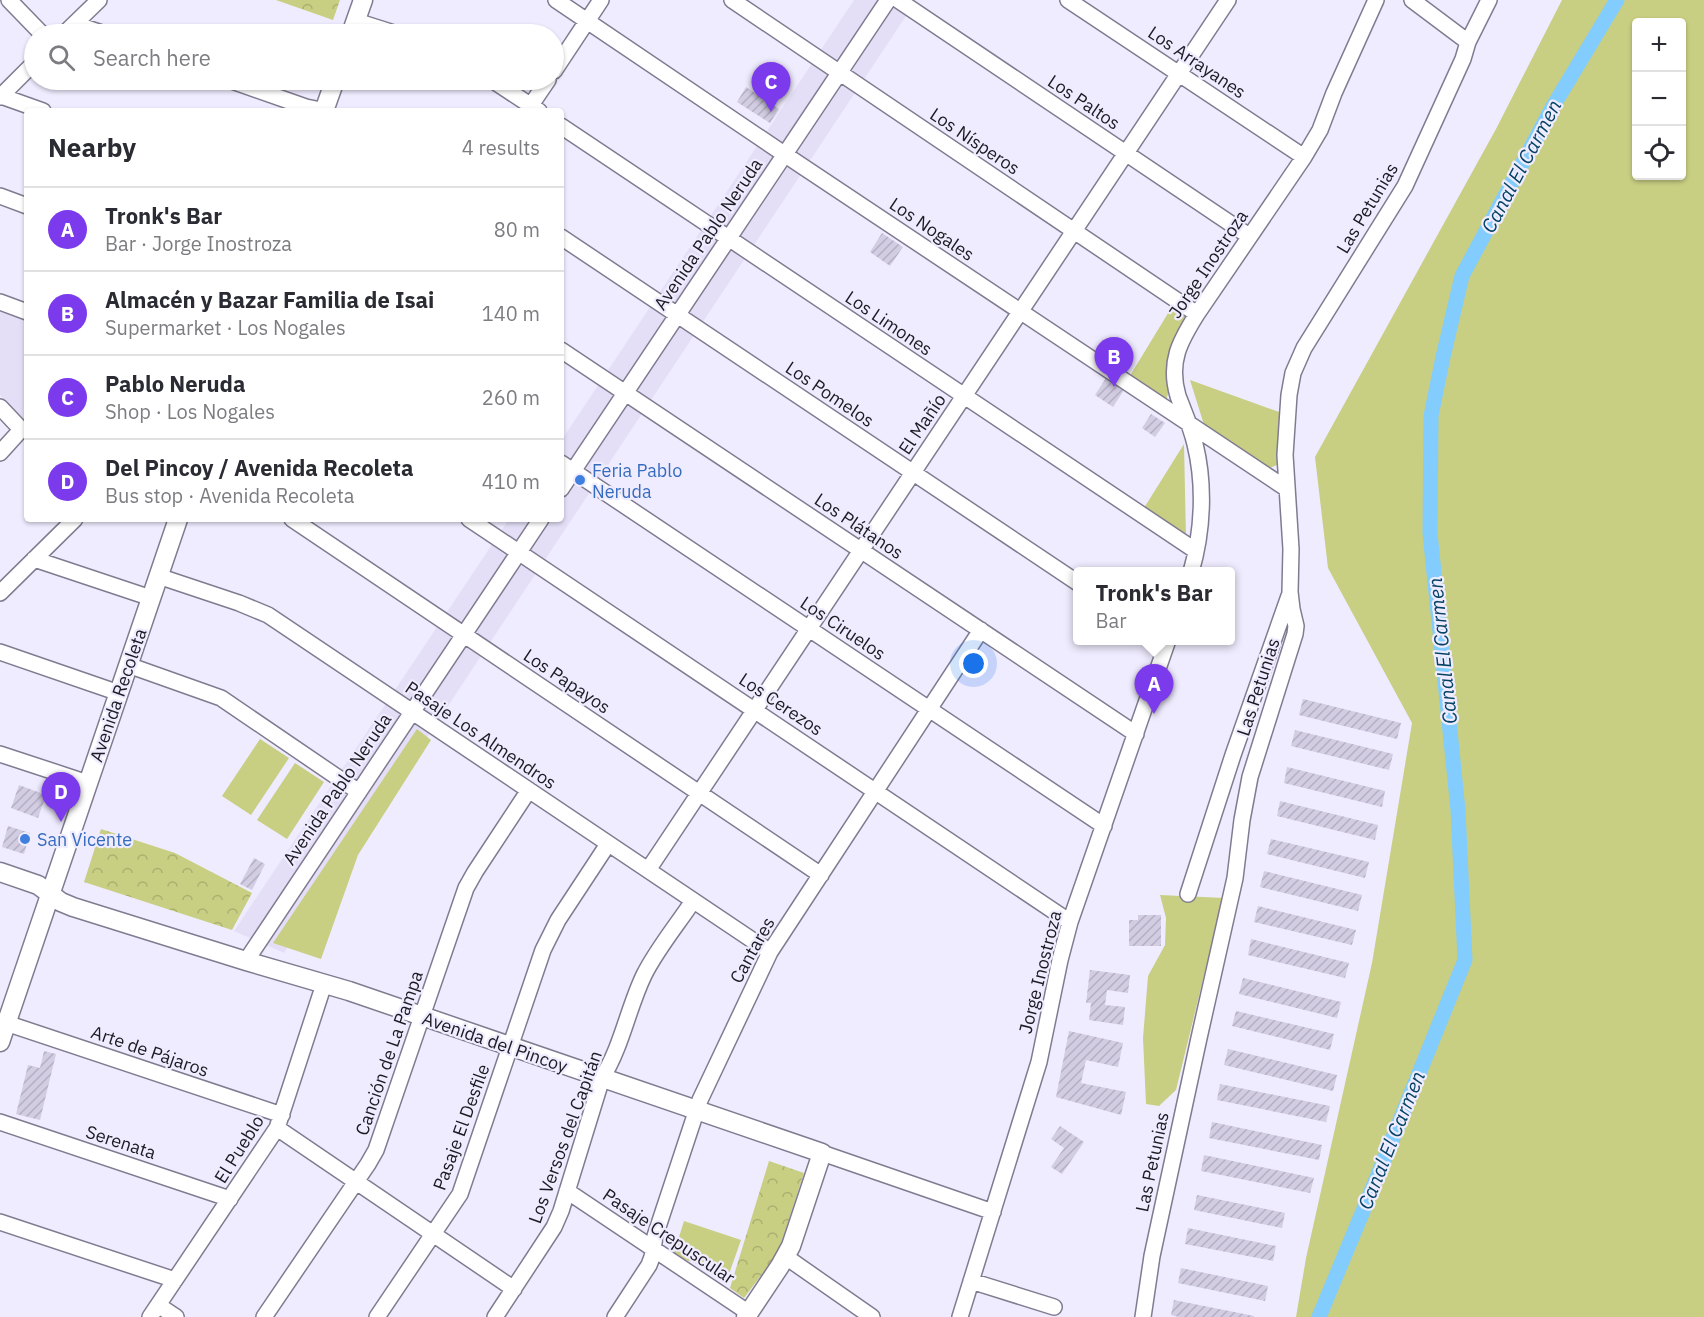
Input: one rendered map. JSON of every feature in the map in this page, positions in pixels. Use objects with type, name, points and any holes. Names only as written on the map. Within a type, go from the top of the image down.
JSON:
[{"type":"street","points":[[9,0],[32,24]]},
{"type":"street","points":[[75,24],[99,0]]},
{"type":"street","points":[[355,24],[363,0]]},
{"type":"street","name":"Los Nogales","points":[[556,0],[1287,489]]},
{"type":"street","points":[[564,56],[601,0]]},
{"type":"street","name":"Los Nísperos","points":[[732,0],[1197,314]]},
{"type":"street","name":"Avenida Pablo Neruda","points":[[567,467],[625,393],[888,0]]},
{"type":"street","name":"Los Paltos","points":[[898,0],[1249,236]]},
{"type":"street","name":"Los Arrayanes","points":[[1068,0],[1304,157]]},
{"type":"street","name":"El Mañío","points":[[648,870],[1228,0]]},
{"type":"street","name":"Jorge Inostroza","points":[[1192,567],[1200,516],[1199,461],[1175,379],[1175,358],[1180,342],[1320,130],[1376,0]]},
{"type":"street","points":[[1412,0],[1468,42]]},
{"type":"street","name":"Las Petunias","points":[[1143,1317],[1152,1256],[1235,878],[1250,777],[1296,634],[1290,592],[1291,549],[1285,455],[1289,395],[1293,373],[1298,360],[1405,186],[1463,58],[1468,42],[1489,0]]},
{"type":"street","points":[[24,73],[1,96],[34,108]]},
{"type":"street","points":[[258,90],[311,108]]},
{"type":"street","points":[[326,108],[332,90]]},
{"type":"street","points":[[507,90],[535,108],[543,90]]},
{"type":"street","name":"Los Limones","points":[[564,128],[1196,551]]},
{"type":"street","points":[[0,196],[24,205]]},
{"type":"street","name":"Los Pomelos","points":[[564,239],[1073,580]]},
{"type":"street","points":[[0,302],[24,311]]},
{"type":"street","name":"Los Plátanos","points":[[564,352],[1136,734]]},
{"type":"street","points":[[0,407],[18,426],[19,432],[0,453]]},
{"type":"street","name":"Los Ciruelos","points":[[567,467],[1104,826]]},
{"type":"street","points":[[0,593],[72,522]]},
{"type":"street","name":"Avenida Recoleta","points":[[0,1042],[3,1022],[50,895],[177,522]]},
{"type":"street","name":"Los Papayos","points":[[296,522],[821,875]]},
{"type":"street","name":"Los Cerezos","points":[[474,522],[1070,922]]},
{"type":"street","name":"Avenida Pablo Neruda","points":[[246,961],[539,522]]},
{"type":"street","points":[[34,560],[151,598]]},
{"type":"street","name":"Pasaje Los Almendros","points":[[158,576],[268,615],[770,952]]},
{"type":"street","points":[[1188,894],[1233,755],[1290,592]]},
{"type":"street","name":"Cantares","points":[[615,1317],[649,1265],[655,1236],[700,1100],[770,952],[981,630]]},
{"type":"street","name":"Jorge Inostroza","points":[[960,1317],[1039,1062],[1065,938],[1165,645]]},
{"type":"street","points":[[0,652],[119,693]]},
{"type":"street","points":[[128,665],[221,698],[359,792]]},
{"type":"street","points":[[0,754],[88,783]]},
{"type":"street","name":"Canción de La Pampa","points":[[264,1317],[368,1164],[380,1142],[466,888],[529,790]]},
{"type":"street","name":"Pasaje El Desfile","points":[[377,1317],[460,1194],[543,950],[550,934],[608,844]]},
{"type":"street","name":"Avenida del Pincoy","points":[[0,872],[38,885],[50,895],[73,907],[324,984],[993,1212]]},
{"type":"street","name":"Los Versos del Capitán","points":[[495,1317],[551,1234],[558,1219],[602,1078],[612,1063],[644,975],[693,901]]},
{"type":"street","name":"El Pueblo","points":[[154,1311],[280,1121],[324,984]]},
{"type":"street","name":"Arte de Pájaros","points":[[3,1022],[280,1121],[356,1181],[514,1289]]},
{"type":"street","name":"Serenata","points":[[0,1122],[230,1199]]},
{"type":"street","points":[[747,1315],[786,1257],[822,1153]]},
{"type":"street","name":"Pasaje Crepuscular","points":[[567,1191],[747,1315]]},
{"type":"street","points":[[0,1222],[176,1280]]},
{"type":"street","points":[[786,1257],[872,1317]]},
{"type":"street","points":[[971,1281],[1054,1307]]},
{"type":"street","points":[[154,1311],[176,1317]]},
{"type":"shaded area","name":"Feria Pablo Neruda","points":[[854,0],[883,0],[906,16],[284,953],[234,931],[507,522],[564,522],[564,436]]},
{"type":"shaded area","points":[[0,309],[24,318],[24,419],[0,395]]},
{"type":"green space","points":[[276,0],[340,0],[333,20]]},
{"type":"green space","points":[[1562,0],[1704,0],[1704,1317],[1296,1317],[1306,1258],[1372,963],[1412,723],[1328,568],[1315,457],[1496,129]]},
{"type":"green space","points":[[1173,305],[1188,315],[1176,334],[1169,353],[1168,393],[1165,401],[1128,379]]},
{"type":"green space","points":[[1190,380],[1282,413],[1277,465],[1267,469],[1205,428]]},
{"type":"green space","points":[[1184,444],[1186,539],[1144,508]]},
{"type":"green space","points":[[417,729],[431,740],[358,855],[321,959],[273,943]]},
{"type":"green space","points":[[260,739],[289,758],[251,815],[222,796]]},
{"type":"green space","points":[[295,763],[324,782],[287,839],[257,820]]},
{"type":"green space","points":[[101,829],[175,853],[252,893],[232,930],[84,882]]},
{"type":"green space","points":[[1160,895],[1224,898],[1176,1090],[1159,1106],[1146,1104],[1143,1038],[1148,976],[1165,945],[1166,918]]},
{"type":"green space","points":[[769,1161],[804,1173],[778,1253],[744,1298],[730,1288]]},
{"type":"green space","points":[[684,1221],[741,1240],[729,1274],[673,1256]]},
{"type":"building","points":[[746,87],[779,109],[770,123],[737,102]]},
{"type":"building","points":[[882,233],[903,247],[890,266],[870,252]]},
{"type":"building","points":[[1106,378],[1124,390],[1113,407],[1095,395]]},
{"type":"building","points":[[1151,414],[1165,423],[1155,437],[1142,428]]},
{"type":"building","points":[[1303,699],[1401,723],[1397,739],[1299,715]]},
{"type":"building","points":[[1295,730],[1393,754],[1389,770],[1291,746]]},
{"type":"building","points":[[1287,767],[1385,791],[1382,807],[1284,783]]},
{"type":"building","points":[[19,785],[46,795],[38,818],[11,808]]},
{"type":"building","points":[[1280,801],[1378,825],[1375,840],[1277,816]]},
{"type":"building","points":[[8,826],[30,833],[24,854],[2,847]]},
{"type":"building","points":[[1271,839],[1369,862],[1365,878],[1267,854]]},
{"type":"building","points":[[254,858],[265,864],[252,890],[240,884]]},
{"type":"building","points":[[1264,871],[1362,895],[1358,911],[1260,887]]},
{"type":"building","points":[[1258,906],[1356,930],[1352,945],[1254,922]]},
{"type":"building","points":[[1138,915],[1161,915],[1161,946],[1129,946],[1129,920],[1138,920]]},
{"type":"building","points":[[1251,939],[1349,963],[1345,978],[1248,955]]},
{"type":"building","points":[[1090,970],[1130,975],[1128,993],[1107,990],[1105,1005],[1125,1007],[1123,1025],[1089,1020],[1091,1003],[1086,1003]]},
{"type":"building","points":[[1243,978],[1341,1002],[1337,1018],[1239,994]]},
{"type":"building","points":[[1236,1011],[1334,1034],[1330,1050],[1232,1026]]},
{"type":"building","points":[[1069,1031],[1123,1043],[1118,1067],[1086,1060],[1081,1083],[1126,1092],[1121,1115],[1056,1097]]},
{"type":"building","points":[[1228,1049],[1337,1075],[1333,1091],[1224,1065]]},
{"type":"building","points":[[44,1051],[56,1054],[40,1120],[16,1114],[28,1065],[40,1068]]},
{"type":"building","points":[[1220,1084],[1330,1106],[1326,1122],[1217,1100]]},
{"type":"building","points":[[1212,1122],[1322,1145],[1319,1160],[1209,1138]]},
{"type":"building","points":[[1060,1126],[1084,1142],[1062,1174],[1051,1167],[1064,1148],[1051,1139]]},
{"type":"building","points":[[1204,1155],[1314,1178],[1310,1193],[1201,1171]]},
{"type":"building","points":[[1197,1195],[1285,1213],[1282,1228],[1194,1210]]},
{"type":"building","points":[[1188,1228],[1276,1246],[1273,1261],[1185,1244]]},
{"type":"building","points":[[1181,1268],[1268,1286],[1265,1301],[1178,1283]]},
{"type":"building","points":[[1174,1300],[1254,1317],[1179,1317],[1171,1315]]},
{"type":"waterway","name":"Canal El Carmen","points":[[1319,1317],[1465,960],[1458,810],[1430,533],[1431,416],[1443,357],[1462,276],[1552,108],[1617,0]]},
{"type":"place","name":"Pablo Neruda","points":[[771,112]]},
{"type":"place","name":"Almacén y Bazar Familia de Isai","points":[[1114,387]]},
{"type":"place","name":"Feria Pablo Neruda","points":[[580,480]]},
{"type":"place","name":"Tronk's Bar","points":[[1154,714]]},
{"type":"place","name":"Del Pincoy / Avenida Recoleta","points":[[61,822]]},
{"type":"place","name":"San Vicente","points":[[25,839]]}]
